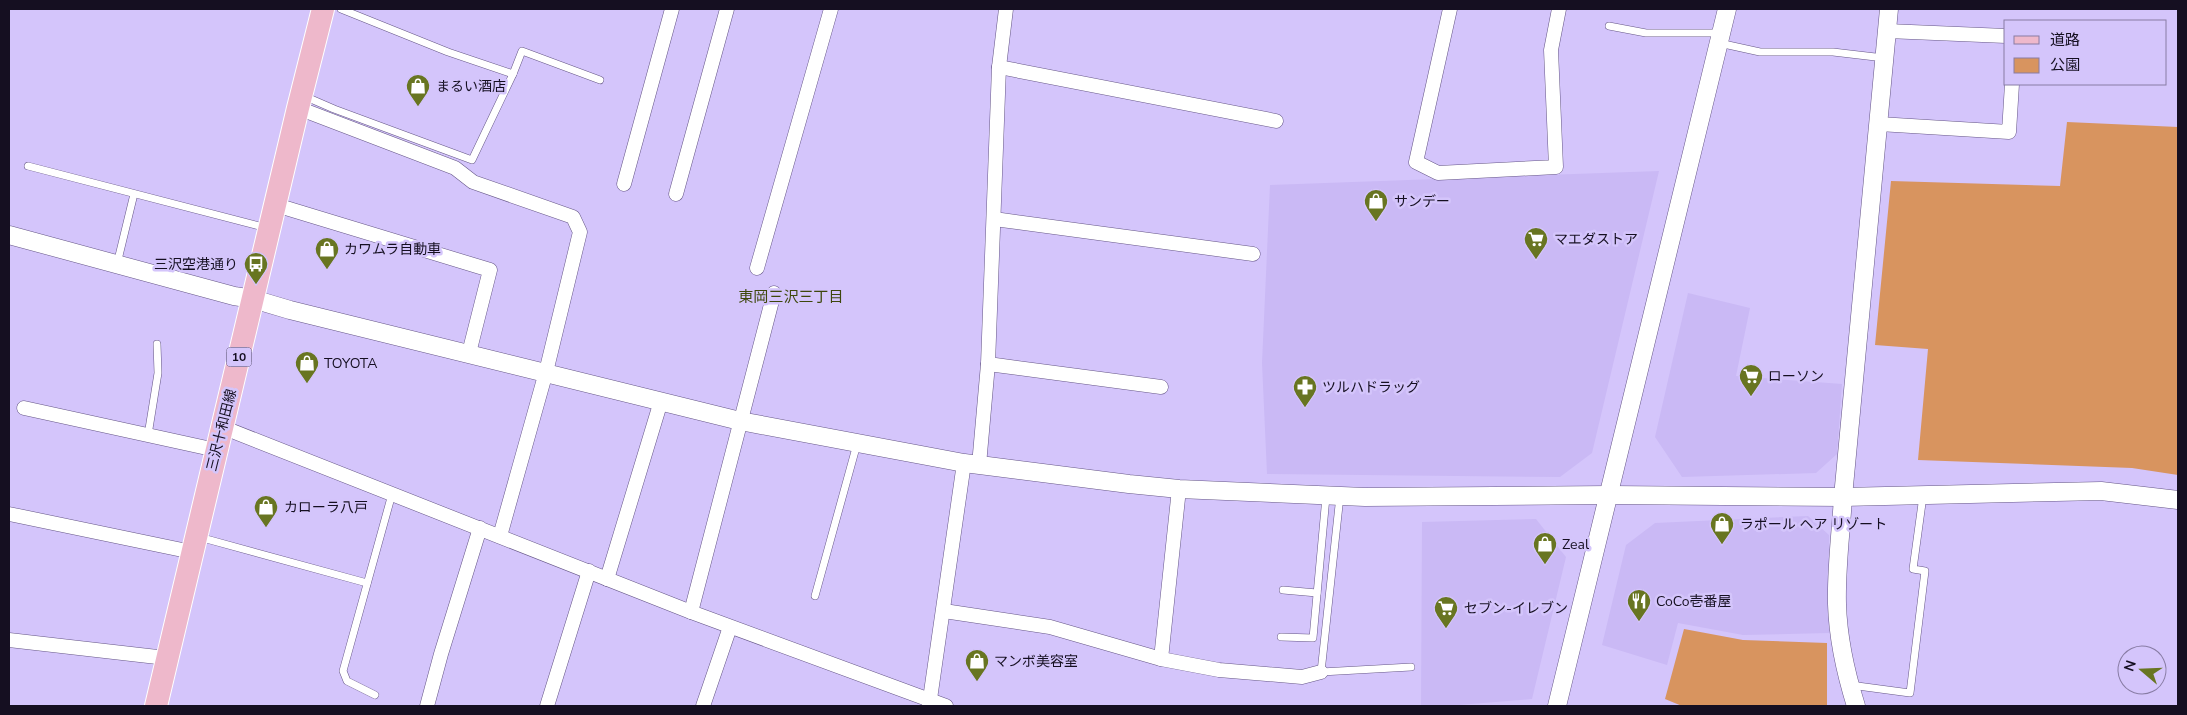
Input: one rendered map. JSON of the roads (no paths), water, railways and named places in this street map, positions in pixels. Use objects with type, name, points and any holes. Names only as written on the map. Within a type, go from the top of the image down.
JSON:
[{"type":"main road","name":"三沢十和田線","points":[[156,706],[323,9]]},
{"type":"street","points":[[624,184],[672,9]]},
{"type":"street","points":[[676,194],[727,9]]},
{"type":"street","points":[[757,268],[831,9]]},
{"type":"street","points":[[930,704],[944,611],[972,464],[988,364],[999,67],[1006,9]]},
{"type":"street","points":[[1450,9],[1416,162],[1438,173],[1556,167],[1551,50],[1559,9]]},
{"type":"street","points":[[1557,706],[1727,9]]},
{"type":"street","points":[[1856,706],[1841,645],[1837,605],[1843,497],[1889,9]]},
{"type":"street","points":[[1887,31],[2004,36]]},
{"type":"street","points":[[999,67],[1276,121]]},
{"type":"street","points":[[1879,124],[2009,132],[2012,85]]},
{"type":"street","points":[[300,101],[455,168],[473,182],[573,217],[580,232],[546,372],[500,536]]},
{"type":"street","points":[[276,205],[490,270],[469,353]]},
{"type":"street","points":[[994,220],[1253,254]]},
{"type":"street","points":[[9,235],[234,296],[253,299],[290,310],[740,420],[972,464],[1179,488],[1333,496],[1610,494],[1843,497],[2101,491],[2178,500]]},
{"type":"street","points":[[691,612],[774,292]]},
{"type":"street","points":[[988,364],[1161,387]]},
{"type":"street","points":[[607,579],[661,401]]},
{"type":"street","points":[[24,408],[216,450]]},
{"type":"street","points":[[222,427],[691,612],[930,704],[946,706]]},
{"type":"street","points":[[1161,659],[1179,488]]},
{"type":"street","points":[[9,514],[194,544]]},
{"type":"street","points":[[427,706],[440,654],[480,528]]},
{"type":"street","points":[[547,706],[589,571]]},
{"type":"street","points":[[944,611],[1050,627],[1161,659],[1219,670],[1302,677],[1321,672]]},
{"type":"street","points":[[703,706],[730,627]]},
{"type":"street","points":[[9,640],[166,658]]},
{"type":"lane","points":[[341,9],[448,52],[513,74]]},
{"type":"lane","points":[[1609,26],[1646,33],[1720,38],[1760,52],[1833,52],[1885,58]]},
{"type":"lane","points":[[300,101],[334,109],[472,160],[522,51],[600,80]]},
{"type":"lane","points":[[28,166],[270,228]]},
{"type":"lane","points":[[117,265],[134,194]]},
{"type":"lane","points":[[148,436],[158,373],[157,344]]},
{"type":"lane","points":[[815,596],[857,443]]},
{"type":"lane","points":[[375,695],[347,682],[343,671],[392,494]]},
{"type":"lane","points":[[1850,685],[1910,693],[1925,571],[1913,569],[1923,495]]},
{"type":"lane","points":[[1281,636],[1313,638],[1317,593],[1333,496]]},
{"type":"lane","points":[[1333,496],[1321,672],[1411,667]]},
{"type":"lane","points":[[194,544],[367,583]]},
{"type":"lane","points":[[1283,590],[1317,593]]},
{"type":"place","name":"まるい酒店","points":[[418,107]]},
{"type":"place","name":"サンデー","points":[[1376,222]]},
{"type":"place","name":"マエダストア","points":[[1536,260]]},
{"type":"place","name":"カワムラ自動車","points":[[327,270]]},
{"type":"place","name":"三沢空港通り","points":[[256,285]]},
{"type":"place","name":"TOYOTA","points":[[307,384]]},
{"type":"place","name":"ローソン","points":[[1751,397]]},
{"type":"place","name":"ツルハドラッグ","points":[[1305,408]]},
{"type":"place","name":"カローラ八戸","points":[[266,528]]},
{"type":"place","name":"ラポール ヘア リゾート","points":[[1722,545]]},
{"type":"place","name":"Zeal","points":[[1545,565]]},
{"type":"place","name":"CoCo壱番屋","points":[[1639,622]]},
{"type":"place","name":"セブン-イレブン","points":[[1446,629]]},
{"type":"place","name":"マンボ美容室","points":[[977,682]]},
{"type":"district","name":"東岡三沢三丁目","points":[[791,297]]}]
